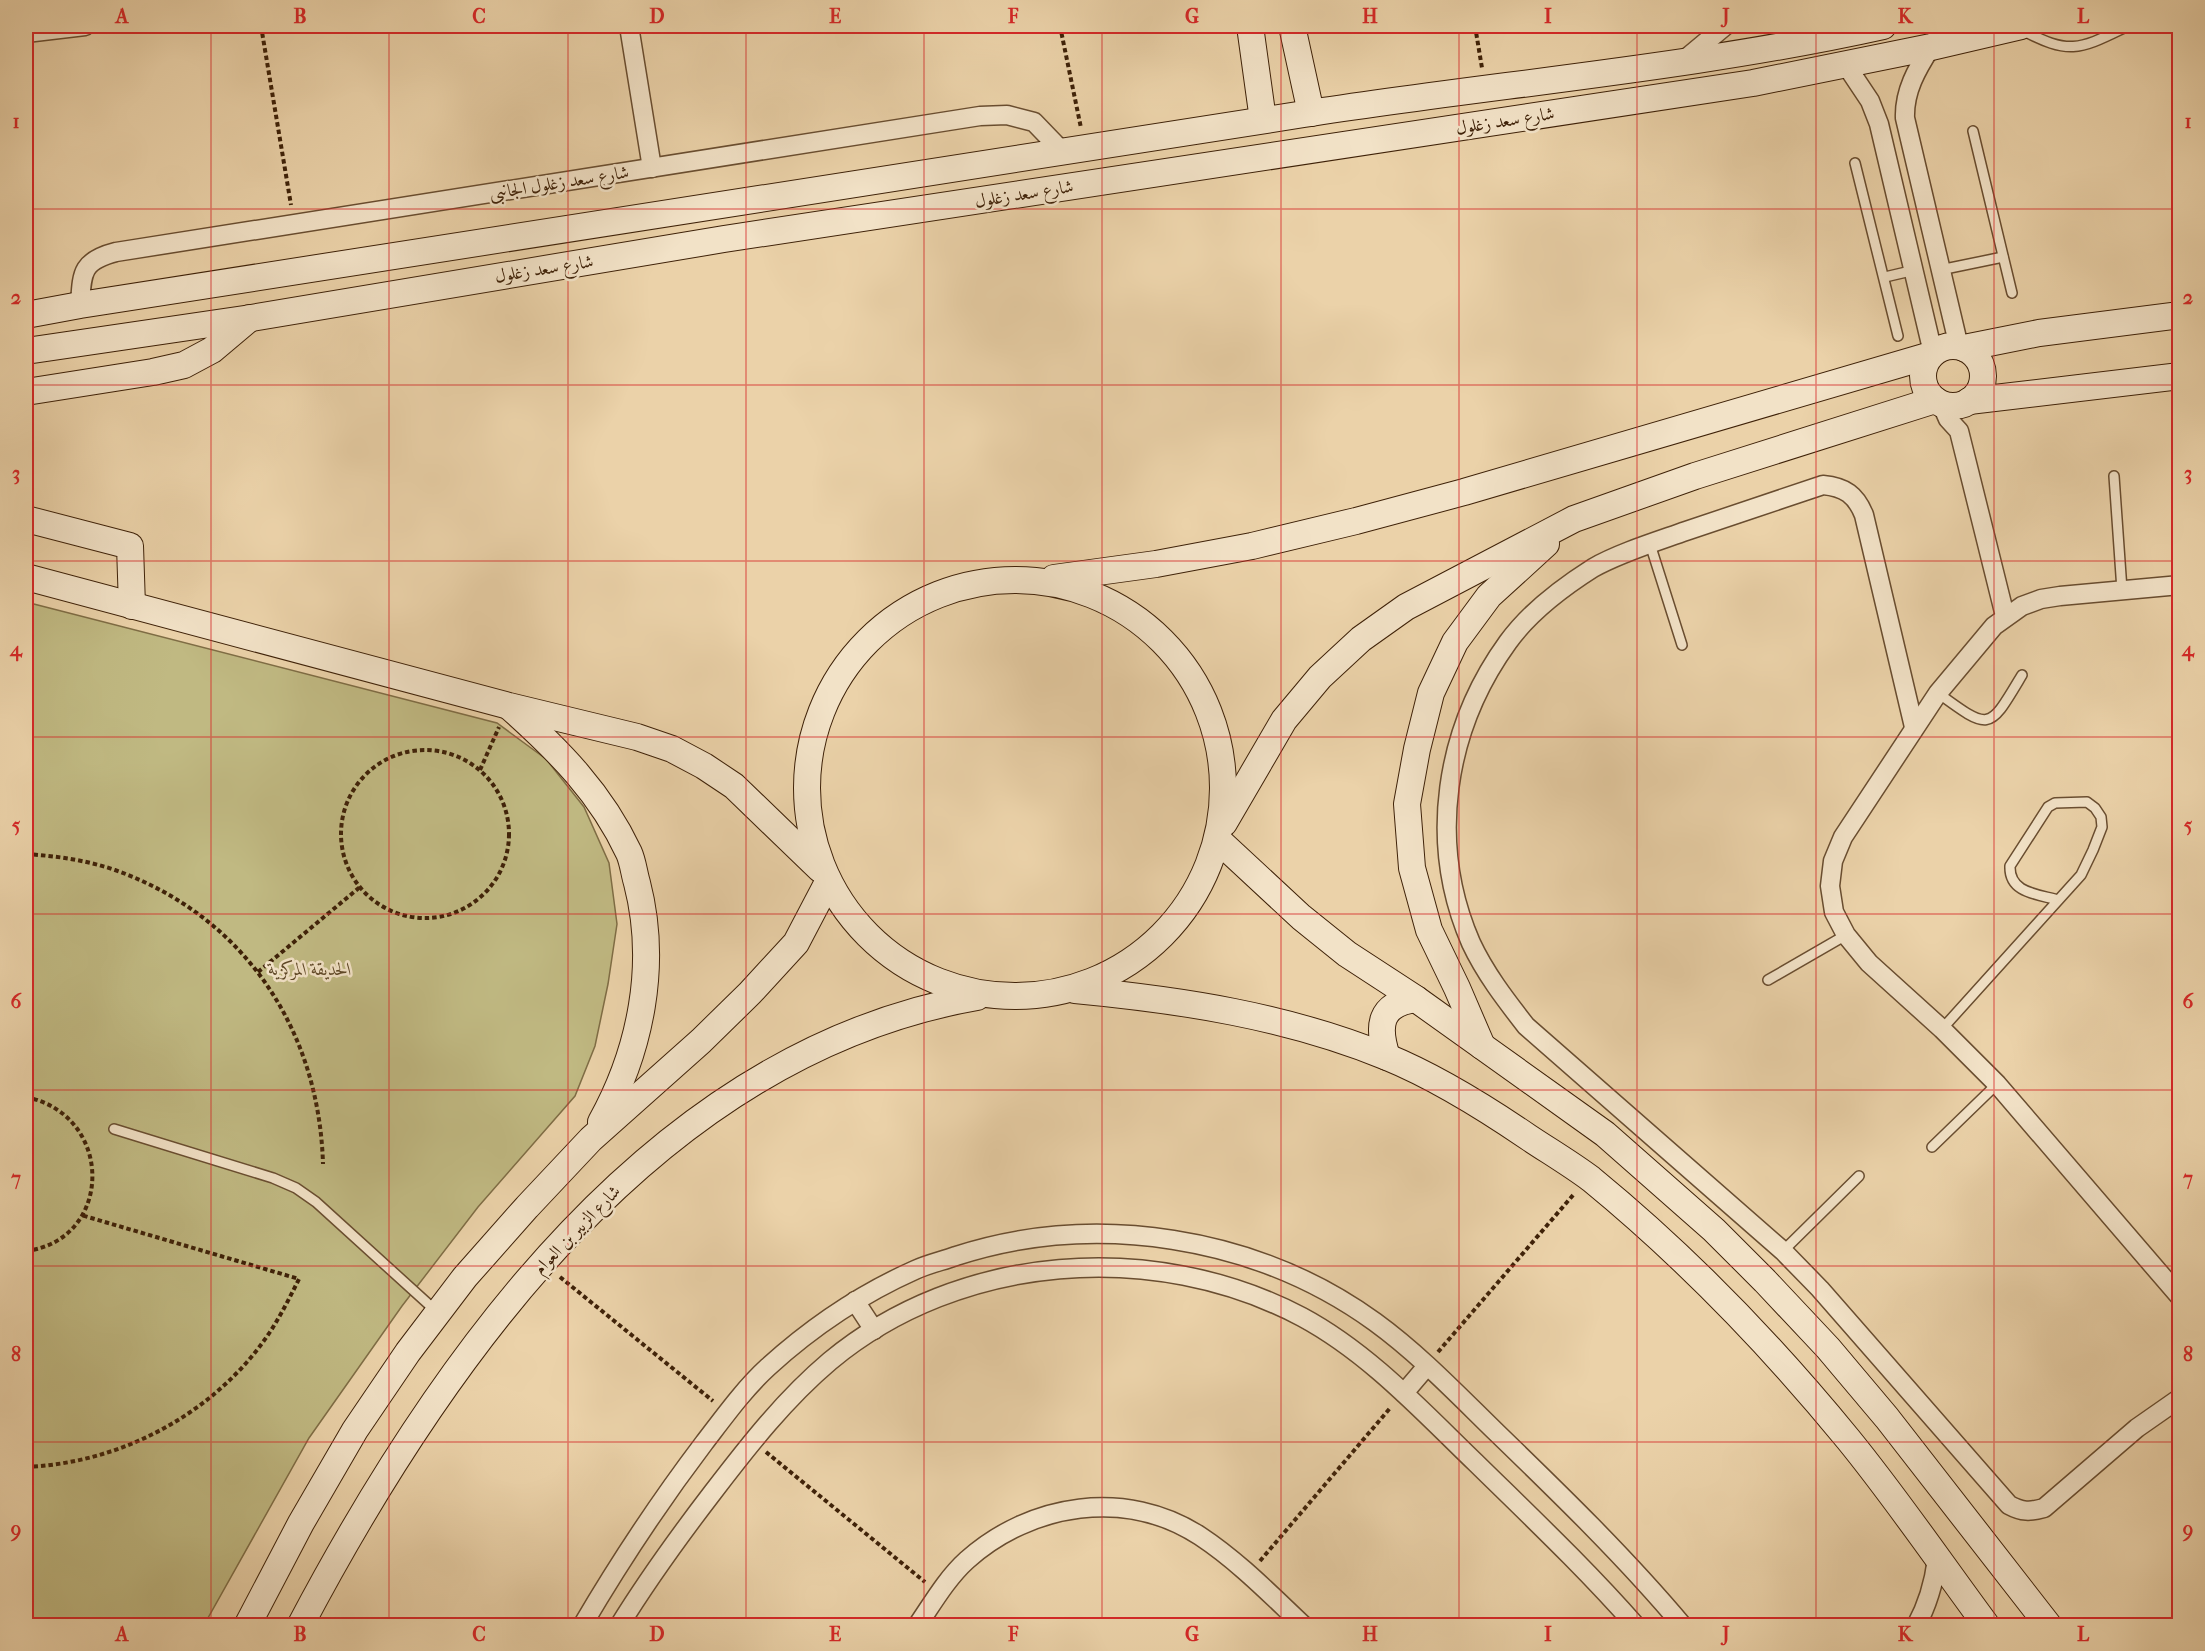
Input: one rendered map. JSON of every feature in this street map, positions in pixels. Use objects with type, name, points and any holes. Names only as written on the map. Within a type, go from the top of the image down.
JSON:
[{"type":"street","points":[[26,33],[80,26]]},
{"type":"street","points":[[629,26],[652,168]]},
{"type":"street","points":[[1250,26],[1263,120]]},
{"type":"street","points":[[1292,26],[1311,113]]},
{"type":"street","points":[[1683,61],[1725,26]]},
{"type":"street","name":"شارع سعد زغلول","points":[[26,315],[80,304],[719,203],[1263,120],[1683,61],[1884,26]]},
{"type":"street","name":"شارع سعد زغلول","points":[[26,351],[251,318],[724,239],[1753,83],[1931,47],[2019,26]]},
{"type":"street","points":[[1931,47],[1919,66],[1908,91],[1905,118],[1940,270],[1962,347],[1973,354],[1980,363],[1982,373],[1982,384],[1977,393],[1968,401],[1959,431]]},
{"type":"street","points":[[1846,65],[1862,86],[1879,124],[1915,270],[1932,354],[1925,364],[1924,384],[1928,393],[1938,401],[1959,431],[2006,616]]},
{"type":"street","name":"شارع سعد زغلول الجانبى","points":[[80,304],[82,273],[102,256],[980,116],[1007,115],[1034,122],[1073,148]]},
{"type":"street","points":[[1879,124],[1888,116],[1900,115],[1905,118]]},
{"type":"street","points":[[719,203],[724,239]]},
{"type":"street","points":[[1042,580],[1082,590],[1119,606],[1153,630],[1181,659],[1202,693],[1217,731],[1224,771],[1219,833],[1207,872],[1183,912],[1151,946],[1112,972],[1069,989],[1023,996],[989,995],[956,988],[924,976],[894,958],[868,937],[846,911],[826,878],[814,847],[807,810],[806,773],[812,736],[825,701],[844,669],[868,640],[896,616],[929,598],[964,585],[1001,579],[1042,580],[1156,564],[1252,546],[1356,521],[1498,482],[1932,354],[1946,347],[1962,347],[2039,333],[2180,315]]},
{"type":"street","points":[[26,392],[184,365],[212,350],[251,318]]},
{"type":"street","points":[[1219,833],[1284,720],[1320,677],[1361,639],[1406,607],[1574,519],[1695,477],[1938,401],[1954,405],[1968,401],[2180,376]]},
{"type":"street","points":[[1914,727],[1864,515],[1859,502],[1850,492],[1838,486],[1823,485],[1650,544],[1595,567],[1549,599],[1509,640],[1479,688],[1458,741],[1448,796],[1447,846],[1455,895],[1471,943],[1495,986],[1526,1026],[1783,1251],[1820,1288],[2009,1506],[2020,1511],[2032,1512],[2044,1508],[2137,1428],[2180,1398]]},
{"type":"street","points":[[26,519],[130,546],[132,606]]},
{"type":"street","points":[[1482,1047],[1429,930],[1412,868],[1407,804],[1417,749],[1431,693],[1455,642],[1489,596],[1574,519]]},
{"type":"street","points":[[26,577],[509,706],[638,737],[672,749],[704,766],[734,786],[826,878]]},
{"type":"street","points":[[2180,585],[2041,599],[2022,606],[2006,616],[1989,632],[1938,693],[1914,727],[1843,837],[1833,861],[1830,886],[1834,912],[1845,935],[1869,963],[1942,1029],[1997,1084],[2180,1297]]},
{"type":"street","points":[[509,706],[578,772],[604,809],[630,854],[642,902],[646,951],[643,1001],[633,1049],[616,1096],[591,1139]]},
{"type":"street","points":[[1219,833],[1301,917],[1347,954],[1416,999],[1605,1134],[1668,1188],[1765,1281],[1828,1348],[1887,1418],[2049,1626]]},
{"type":"street","points":[[247,1626],[301,1523],[355,1430],[408,1352],[465,1277],[591,1139],[701,1041],[758,985],[796,943],[826,878]]},
{"type":"street","points":[[1069,989],[1144,996],[1218,1008],[1292,1025],[1387,1057],[1468,1099],[1588,1178],[1644,1226],[1751,1329],[1848,1440],[1894,1498],[1987,1626]]},
{"type":"street","name":"شارع الزبير بن العوام","points":[[300,1626],[364,1510],[404,1448],[495,1321],[543,1263],[589,1213],[693,1123],[750,1084],[810,1051],[874,1024],[940,1004],[989,995]]},
{"type":"street","points":[[1387,1057],[1380,1030],[1384,1017],[1392,1007],[1403,1001],[1416,999]]},
{"type":"street","points":[[582,1626],[639,1533],[727,1412],[765,1369],[809,1332],[855,1300],[917,1269],[982,1247],[1050,1235],[1119,1233],[1187,1241],[1253,1259],[1316,1286],[1375,1322],[1427,1365],[1552,1487],[1650,1586],[1683,1626]]},
{"type":"street","points":[[619,1626],[667,1554],[752,1441],[788,1400],[831,1361],[874,1329],[935,1299],[995,1279],[1058,1268],[1121,1266],[1184,1274],[1245,1292],[1293,1313],[1356,1351],[1404,1393],[1636,1626]]},
{"type":"street","points":[[855,1300],[874,1329]]},
{"type":"street","points":[[1404,1393],[1427,1365]]},
{"type":"street","points":[[917,1626],[939,1594],[966,1562],[999,1535],[1037,1517],[1078,1508],[1120,1508],[1162,1518],[1199,1536],[1248,1575],[1304,1626]]},
{"type":"street","points":[[1916,1626],[1929,1599],[1937,1559]]},
{"type":"lane","points":[[2019,26],[2045,42],[2070,47],[2096,41],[2128,26]]},
{"type":"lane","points":[[1973,131],[2012,293]]},
{"type":"lane","points":[[1855,163],[1898,336]]},
{"type":"lane","points":[[1940,270],[2003,256]]},
{"type":"lane","points":[[1885,277],[1915,270]]},
{"type":"lane","points":[[2114,476],[2122,590]]},
{"type":"lane","points":[[1650,544],[1682,645]]},
{"type":"lane","points":[[1938,693],[1971,717],[1981,720],[1991,718],[1999,712],[2022,675]]},
{"type":"lane","points":[[1942,1029],[2081,875],[2102,827],[2101,817],[2087,802],[2055,803],[2048,807],[2010,866],[2010,876],[2014,884],[2022,889],[2058,900]]},
{"type":"lane","points":[[1768,980],[1845,935]]},
{"type":"lane","points":[[1932,1147],[1997,1084]]},
{"type":"lane","points":[[114,1129],[273,1178],[296,1188],[316,1202],[438,1312]]},
{"type":"lane","points":[[1783,1251],[1859,1176]]},
{"type":"path","points":[[261,26],[295,224]]},
{"type":"path","points":[[1060,26],[1073,148]]},
{"type":"path","points":[[1475,26],[1486,90]]},
{"type":"path","points":[[480,770],[509,706]]},
{"type":"path","points":[[418,750],[451,754],[466,760],[480,770],[501,795],[510,827],[506,859],[490,888],[478,900],[449,915],[424,918],[400,914],[384,908],[360,887],[350,873],[341,842],[345,809],[351,794],[367,774],[387,759],[418,750]]},
{"type":"path","points":[[26,854],[85,862],[114,870],[159,890],[193,910],[217,928],[258,972],[289,1021],[311,1076],[322,1134],[322,1164]]},
{"type":"path","points":[[258,972],[360,887]]},
{"type":"path","points":[[26,1096],[56,1108],[73,1123],[86,1141],[91,1156],[92,1187],[81,1215],[60,1238],[47,1245],[26,1251]]},
{"type":"path","points":[[1427,1365],[1588,1178]]},
{"type":"path","points":[[26,1467],[73,1462],[103,1455],[158,1432],[184,1417],[231,1379],[252,1356],[270,1332],[299,1279],[81,1215]]},
{"type":"path","points":[[543,1263],[727,1412]]},
{"type":"path","points":[[1248,1575],[1404,1393]]},
{"type":"path","points":[[752,1441],[939,1594]]},
{"type":"green space","name":"الحديقة المركزية","points":[[26,602],[497,723],[546,759],[584,807],[609,863],[617,924],[595,1046],[575,1096],[478,1207],[402,1306],[309,1438],[204,1625],[26,1625]]}]
